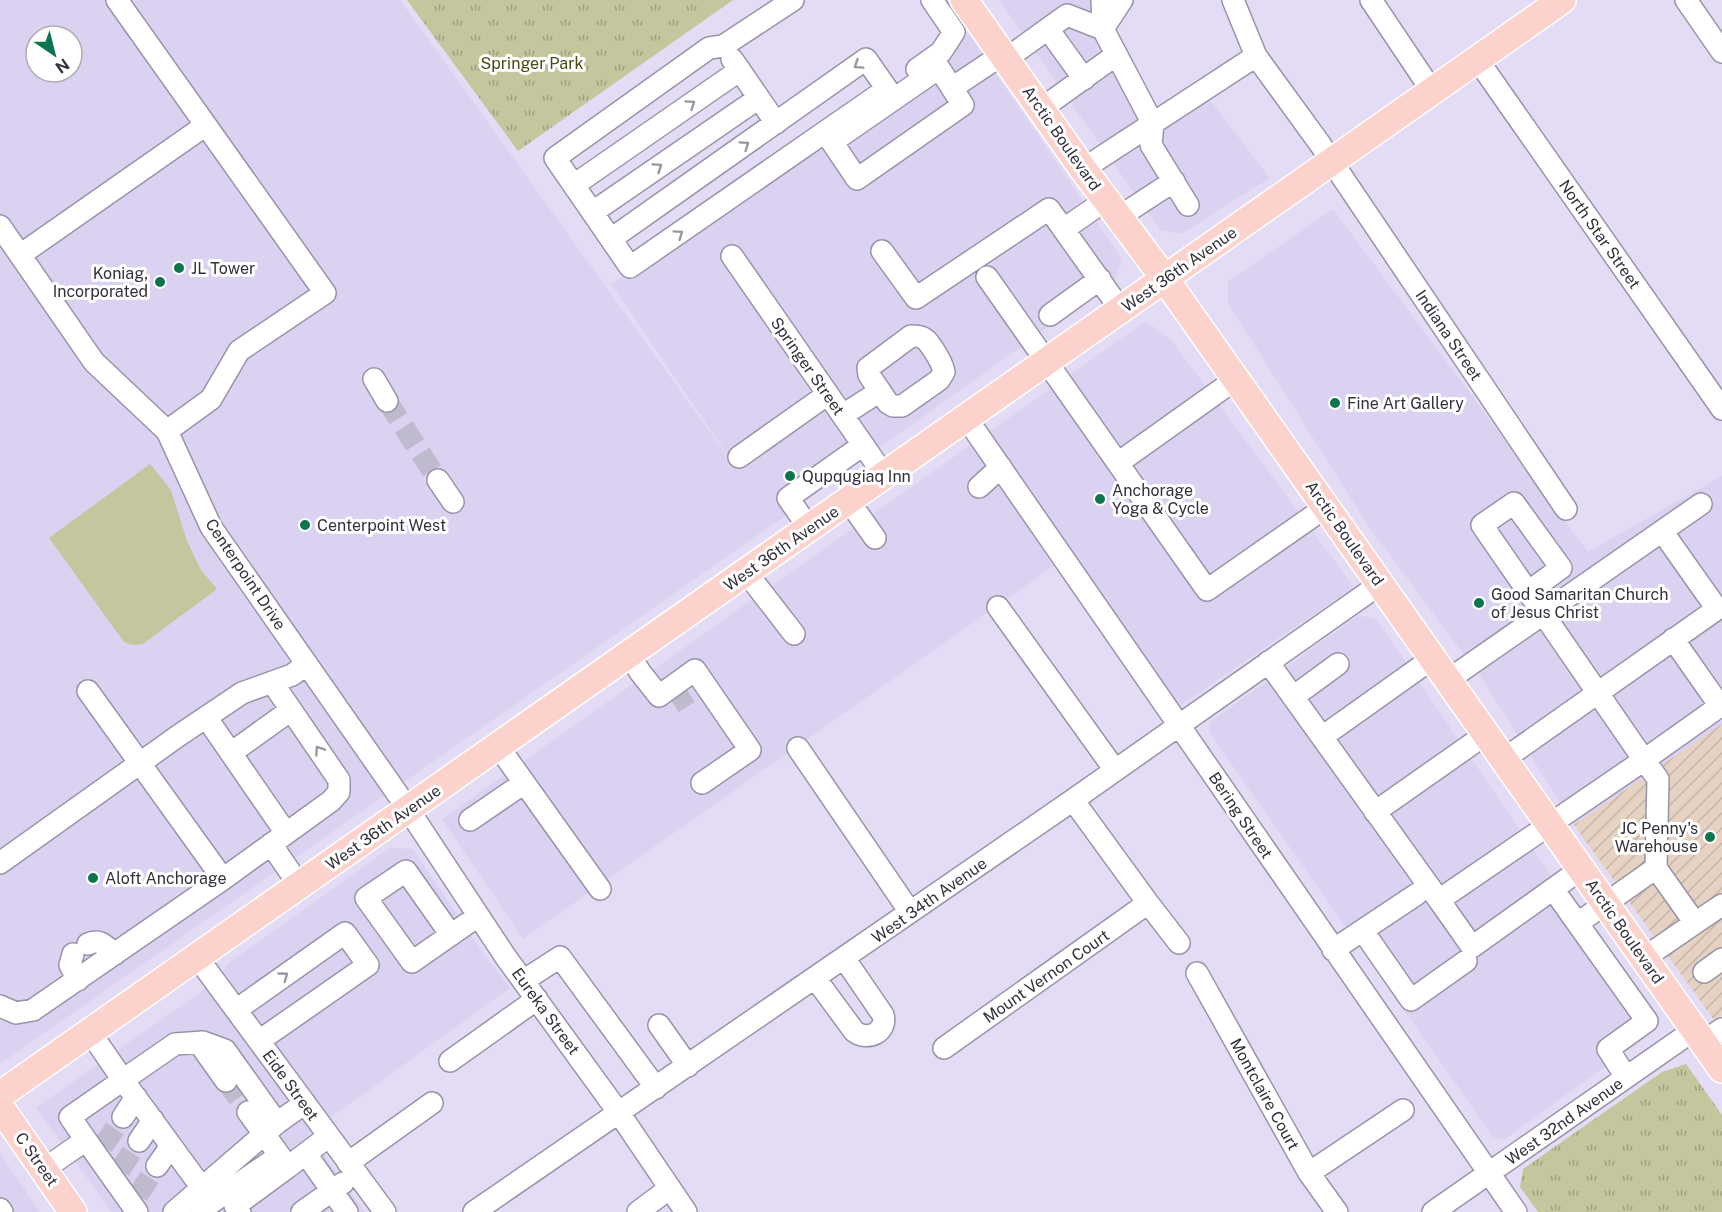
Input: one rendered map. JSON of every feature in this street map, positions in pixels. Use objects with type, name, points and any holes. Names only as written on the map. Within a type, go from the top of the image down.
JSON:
[{"type":"main road","name":"West 36th Avenue","points":[[0,1095],[1562,0]]},
{"type":"main road","name":"Arctic Boulevard","points":[[960,10],[1004,56],[1083,169],[1165,279],[1637,949],[1663,985],[1706,1033],[1722,1069]]},
{"type":"main road","name":"C Street","points":[[0,1107],[74,1212]]},
{"type":"street","points":[[117,0],[325,293],[240,351],[211,399],[167,431]]},
{"type":"street","points":[[793,0],[723,46],[709,48],[555,158],[630,267],[941,52],[954,32],[960,10],[932,0]]},
{"type":"street","points":[[1102,0],[1103,29],[1153,124],[1151,145],[1188,205]]},
{"type":"street","points":[[1103,29],[1122,0]]},
{"type":"street","name":"Indiana Street","points":[[1233,0],[1257,56],[1566,509]]},
{"type":"street","points":[[1371,0],[1432,91]]},
{"type":"street","points":[[1686,0],[1722,52]]},
{"type":"street","points":[[952,88],[1048,29],[1066,15],[1103,29]]},
{"type":"street","points":[[1048,29],[1084,78]]},
{"type":"street","points":[[723,46],[776,123]]},
{"type":"street","points":[[1041,109],[1116,55]]},
{"type":"street","points":[[1083,169],[1257,56]]},
{"type":"street","points":[[611,239],[866,59],[887,89]]},
{"type":"street","name":"North Star Street","points":[[1478,59],[1722,409]]},
{"type":"street","points":[[939,68],[952,88],[963,105],[857,179],[832,142],[939,68]]},
{"type":"street","points":[[574,185],[740,70]]},
{"type":"street","points":[[593,212],[759,98]]},
{"type":"street","points":[[20,255],[206,125]]},
{"type":"street","points":[[1064,229],[1174,181]]},
{"type":"street","points":[[882,251],[916,298],[1049,209],[1121,310]]},
{"type":"street","name":"Centerpoint Drive","points":[[0,226],[94,362],[167,431],[211,526],[408,809]]},
{"type":"street","name":"Springer Street","points":[[732,256],[885,475]]},
{"type":"street","points":[[987,277],[1207,590],[1326,507]]},
{"type":"street","points":[[1050,315],[1100,279]]},
{"type":"street","points":[[374,379],[387,401]]},
{"type":"street","points":[[1118,463],[1236,380]]},
{"type":"street","points":[[843,416],[880,391]]},
{"type":"street","points":[[739,457],[828,394]]},
{"type":"street","name":"Bering Street","points":[[967,419],[1516,1212]]},
{"type":"street","points":[[809,528],[788,498],[863,445]]},
{"type":"street","points":[[979,487],[1001,467]]},
{"type":"street","points":[[438,480],[453,502]]},
{"type":"street","points":[[848,500],[875,538]]},
{"type":"street","points":[[1322,738],[1440,669],[1542,614],[1701,504]]},
{"type":"street","points":[[1504,759],[1717,609],[1662,531]]},
{"type":"street","points":[[746,572],[794,634]]},
{"type":"street","name":"West 34th Avenue","points":[[474,1212],[1073,800],[1380,584]]},
{"type":"street","points":[[1528,592],[1658,779],[1656,868],[1695,923]]},
{"type":"street","points":[[998,607],[1114,770]]},
{"type":"street","points":[[1439,900],[1551,826],[1721,706],[1673,639]]},
{"type":"street","points":[[629,654],[639,672],[681,694],[750,750],[702,783]]},
{"type":"street","points":[[1268,662],[1472,947],[1581,869]]},
{"type":"street","points":[[0,863],[242,693],[292,675],[307,664]]},
{"type":"street","points":[[1293,697],[1338,664]]},
{"type":"street","points":[[0,1006],[16,1013],[33,1010],[332,801],[339,792],[339,780],[272,682]]},
{"type":"street","points":[[88,691],[223,879]]},
{"type":"street","points":[[231,753],[291,710]]},
{"type":"street","points":[[206,717],[231,753],[278,838],[299,885]]},
{"type":"street","points":[[1376,812],[1486,734]]},
{"type":"street","points":[[498,746],[600,889]]},
{"type":"street","points":[[798,748],[910,912]]},
{"type":"street","points":[[470,820],[524,783]]},
{"type":"street","points":[[1073,800],[1179,943]]},
{"type":"street","name":"Eureka Street","points":[[408,809],[478,916],[619,1113],[686,1212]]},
{"type":"street","points":[[1578,923],[1656,868]]},
{"type":"street","points":[[1553,889],[1647,1021],[1608,1049],[1626,1077]]},
{"type":"street","points":[[1334,950],[1416,894]]},
{"type":"street","name":"Mount Vernon Court","points":[[944,1048],[1148,903]]},
{"type":"street","points":[[1603,959],[1637,949],[1695,923],[1722,905]]},
{"type":"street","points":[[451,935],[478,916]]},
{"type":"street","points":[[1363,931],[1411,1000]]},
{"type":"street","points":[[236,1010],[345,933],[368,965],[259,1041]]},
{"type":"street","points":[[78,980],[70,964],[80,949],[94,940],[100,941],[115,954]]},
{"type":"street","name":"Eide Street","points":[[197,957],[385,1212]]},
{"type":"street","points":[[524,981],[560,957],[656,1088]]},
{"type":"street","points":[[815,978],[858,1035],[876,1034],[881,1031],[885,1020],[883,1015],[844,958]]},
{"type":"street","points":[[1704,972],[1722,960]]},
{"type":"street","points":[[1383,1021],[1466,961]]},
{"type":"street","name":"Montclaire Court","points":[[1197,974],[1309,1173],[1337,1212]]},
{"type":"street","points":[[1635,1004],[1663,985]]},
{"type":"street","points":[[450,1061],[537,999]]},
{"type":"street","points":[[659,1025],[688,1066]]},
{"type":"street","points":[[90,1032],[202,1188]]},
{"type":"street","name":"West 32nd Avenue","points":[[1442,1209],[1489,1173],[1626,1077],[1706,1033]]},
{"type":"street","points":[[135,1204],[117,1174],[70,1117],[175,1044],[203,1042],[225,1050],[270,1129],[284,1161]]},
{"type":"street","points":[[199,1043],[226,1082]]},
{"type":"street","points":[[123,1117],[136,1097]]},
{"type":"street","points":[[302,1212],[332,1190],[352,1168],[432,1102]]},
{"type":"street","points":[[174,1212],[270,1129],[305,1104]]},
{"type":"street","points":[[1309,1173],[1403,1110]]},
{"type":"street","points":[[248,1112],[270,1129]]},
{"type":"street","points":[[139,1141],[153,1120]]},
{"type":"street","points":[[201,1212],[204,1207],[284,1161],[306,1154],[329,1136]]},
{"type":"street","points":[[157,1166],[171,1146]]},
{"type":"street","points":[[44,1169],[95,1147]]},
{"type":"street","points":[[306,1154],[347,1212]]},
{"type":"street","points":[[240,1212],[236,1206],[284,1161]]},
{"type":"street","points":[[638,1212],[670,1188]]},
{"type":"shaded area","points":[[0,0],[400,0],[748,485],[611,284],[969,34],[1122,259],[1115,279],[775,523],[0,1064]]},
{"type":"shaded area","points":[[999,0],[1132,0],[1109,42],[1165,125],[1208,98],[1270,178],[1181,234],[1160,230]]},
{"type":"shaded area","points":[[1333,209],[1588,552],[1722,476],[1722,724],[1574,825],[1483,680],[1369,527],[1228,303],[1228,282]]},
{"type":"shaded area","points":[[1146,321],[1172,341],[1354,587],[1178,707],[1072,553],[523,939],[442,819]]},
{"type":"shaded area","points":[[1359,615],[1377,620],[1656,1030],[1505,1139],[1493,1137],[1209,732],[1210,722]]},
{"type":"shaded area","points":[[1722,724],[1722,1015],[1714,1020],[1574,825]]},
{"type":"shaded area","points":[[390,848],[413,849],[483,953],[510,988],[309,1133],[365,1212],[112,1212],[36,1108],[209,986],[229,963]]},
{"type":"shaded area","points":[[0,1153],[40,1212],[0,1212]]},
{"type":"green space","name":"Springer Park","points":[[407,0],[733,0],[518,151]]},
{"type":"green space","points":[[150,464],[171,490],[187,541],[201,570],[217,589],[143,644],[133,645],[124,642],[49,538]]},
{"type":"green space","points":[[1686,1064],[1722,1115],[1722,1212],[1538,1212],[1520,1187],[1523,1169],[1662,1072]]},
{"type":"tunnel","points":[[387,401],[438,480]]},
{"type":"tunnel","points":[[673,703],[689,693]]},
{"type":"tunnel","points":[[226,1081],[248,1112]]},
{"type":"tunnel","points":[[103,1146],[123,1117]]},
{"type":"tunnel","points":[[120,1170],[139,1141]]},
{"type":"tunnel","points":[[138,1195],[157,1166]]},
{"type":"place","name":"JL Tower","points":[[179,268]]},
{"type":"place","name":"Koniag, Incorporated","points":[[160,282]]},
{"type":"place","name":"Fine Art Gallery","points":[[1335,403]]},
{"type":"place","name":"Qupqugiaq Inn","points":[[790,476]]},
{"type":"place","name":"Anchorage Yoga & Cycle","points":[[1100,499]]},
{"type":"place","name":"Centerpoint West","points":[[305,525]]},
{"type":"place","name":"Good Samaritan Church of Jesus Christ","points":[[1479,603]]},
{"type":"place","name":"JC Penny's Warehouse","points":[[1710,837]]},
{"type":"place","name":"Aloft Anchorage","points":[[93,878]]}]
